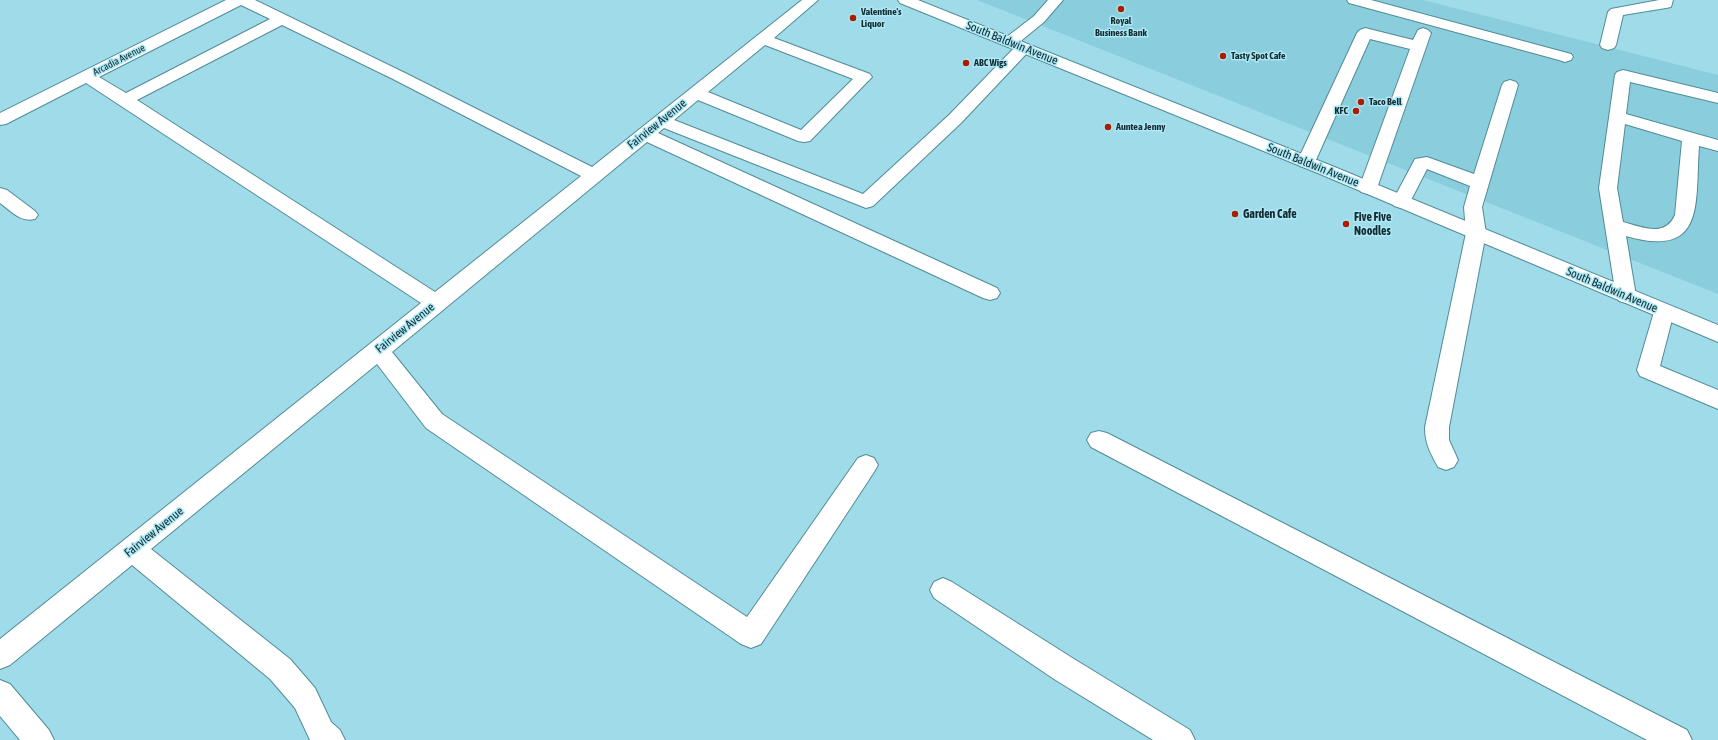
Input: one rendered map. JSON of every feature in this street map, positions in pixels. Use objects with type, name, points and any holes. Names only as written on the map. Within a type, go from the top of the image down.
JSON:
[{"type":"street","name":"Arcadia Avenue","points":[[0,120],[238,0]]},
{"type":"street","points":[[243,0],[398,76],[552,156],[594,175]]},
{"type":"street","name":"Fairview Avenue","points":[[0,656],[811,0]]},
{"type":"street","name":"South Baldwin Avenue","points":[[906,0],[1306,162],[1718,334]]},
{"type":"street","points":[[653,128],[866,202],[955,119],[1056,0]]},
{"type":"street","points":[[1354,0],[1565,57]]},
{"type":"street","points":[[1608,45],[1616,12],[1666,4],[1666,0]]},
{"type":"street","points":[[124,100],[282,19]]},
{"type":"street","points":[[1368,188],[1427,20]]},
{"type":"street","points":[[1306,162],[1365,33],[1418,46]]},
{"type":"street","points":[[696,93],[804,137],[864,77],[762,39]]},
{"type":"street","points":[[1626,296],[1608,188],[1623,75],[1718,98]]},
{"type":"street","points":[[86,76],[436,303]]},
{"type":"street","points":[[1446,460],[1437,440],[1436,427],[1476,233],[1473,207],[1510,85]]},
{"type":"street","points":[[1618,117],[1718,146]]},
{"type":"street","points":[[653,128],[990,293]]},
{"type":"street","points":[[1614,226],[1651,235],[1667,236],[1677,231],[1683,224],[1685,215],[1691,138]]},
{"type":"street","points":[[1401,202],[1421,163],[1427,163],[1480,183]]},
{"type":"street","points":[[0,194],[28,215]]},
{"type":"street","points":[[1664,312],[1648,370],[1718,400]]},
{"type":"street","points":[[378,350],[434,421],[751,635],[866,465]]},
{"type":"street","points":[[1099,440],[1677,740]]},
{"type":"street","points":[[132,549],[280,669],[305,698],[322,732],[330,740]]},
{"type":"street","points":[[943,590],[1064,669],[1180,740]]},
{"type":"street","points":[[0,694],[39,740]]},
{"type":"shaded area","points":[[977,0],[1423,0],[1718,75],[1718,294]]},
{"type":"place","name":"Royal Business Bank","points":[[1121,9]]},
{"type":"place","name":"Valentine's Liquor","points":[[853,18]]},
{"type":"place","name":"Tasty Spot Cafe","points":[[1223,56]]},
{"type":"place","name":"ABC Wigs","points":[[966,63]]},
{"type":"place","name":"Taco Bell","points":[[1361,102]]},
{"type":"place","name":"KFC","points":[[1356,111]]},
{"type":"place","name":"Auntea Jenny","points":[[1108,127]]},
{"type":"place","name":"Garden Cafe","points":[[1235,214]]},
{"type":"place","name":"Five Five Noodles","points":[[1346,224]]}]
